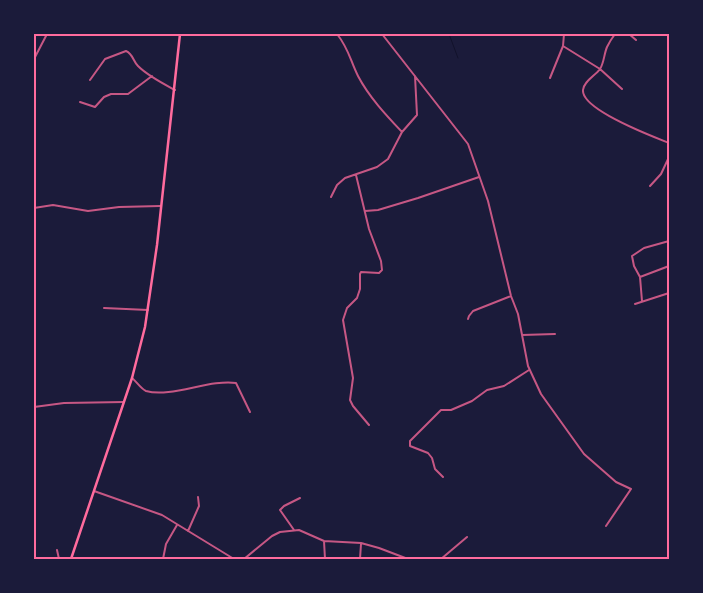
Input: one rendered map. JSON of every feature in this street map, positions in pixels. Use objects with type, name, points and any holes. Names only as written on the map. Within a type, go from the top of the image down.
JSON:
[{"type":"main road","points":[[71,559],[132,378],[148,310],[162,206],[180,34]]},
{"type":"street","points":[[34,59],[47,34]]},
{"type":"street","points":[[337,34],[348,49],[356,72],[371,96],[402,132]]},
{"type":"street","points":[[382,34],[468,144],[488,201],[511,296],[516,308],[529,370],[541,394],[584,454],[616,482],[631,489],[606,526]]},
{"type":"street","points":[[550,78],[563,46],[564,34]]},
{"type":"street","points":[[615,34],[600,69],[584,86],[583,96],[614,120],[669,143]]},
{"type":"street","points":[[629,34],[636,40]]},
{"type":"street","points":[[563,46],[600,69],[622,89]]},
{"type":"street","points":[[90,80],[105,59],[123,51],[129,52],[136,64],[174,90]]},
{"type":"street","points":[[80,102],[95,107],[104,97],[112,94],[128,94],[152,76]]},
{"type":"street","points":[[331,197],[344,178],[377,167],[388,159],[402,132],[417,115],[415,76]]},
{"type":"street","points":[[650,186],[661,174],[669,157]]},
{"type":"street","points":[[356,175],[369,229],[381,261],[382,270],[379,273],[361,272],[360,289],[357,298],[347,308],[343,320],[353,378],[350,400],[369,425]]},
{"type":"street","points":[[365,211],[378,210],[479,177]]},
{"type":"street","points":[[34,208],[53,205],[88,210],[162,206]]},
{"type":"street","points":[[642,301],[640,277],[634,266],[632,256],[644,248],[669,241]]},
{"type":"street","points":[[640,277],[669,266]]},
{"type":"street","points":[[635,304],[669,293]]},
{"type":"street","points":[[468,319],[473,311],[511,296]]},
{"type":"street","points":[[104,308],[148,310]]},
{"type":"street","points":[[522,335],[555,334]]},
{"type":"street","points":[[443,477],[435,469],[432,458],[428,453],[410,446],[410,441],[441,410],[451,410],[472,401],[487,390],[504,386],[529,370]]},
{"type":"street","points":[[132,378],[143,390],[148,391],[170,391],[236,383],[250,412]]},
{"type":"street","points":[[34,407],[64,403],[124,402]]},
{"type":"street","points":[[94,491],[162,515],[234,559]]},
{"type":"street","points":[[188,531],[199,506],[198,497]]},
{"type":"street","points":[[294,530],[280,510],[300,498]]},
{"type":"street","points":[[163,559],[166,544],[177,524]]},
{"type":"street","points":[[244,559],[272,536],[280,532],[294,530],[307,533],[324,541],[361,544],[379,548],[408,559]]},
{"type":"street","points":[[441,559],[467,537]]},
{"type":"street","points":[[324,541],[325,559]]},
{"type":"street","points":[[360,559],[361,544]]},
{"type":"street","points":[[58,550],[59,559]]},
{"type":"waterway","points":[[449,34],[458,58]]}]
